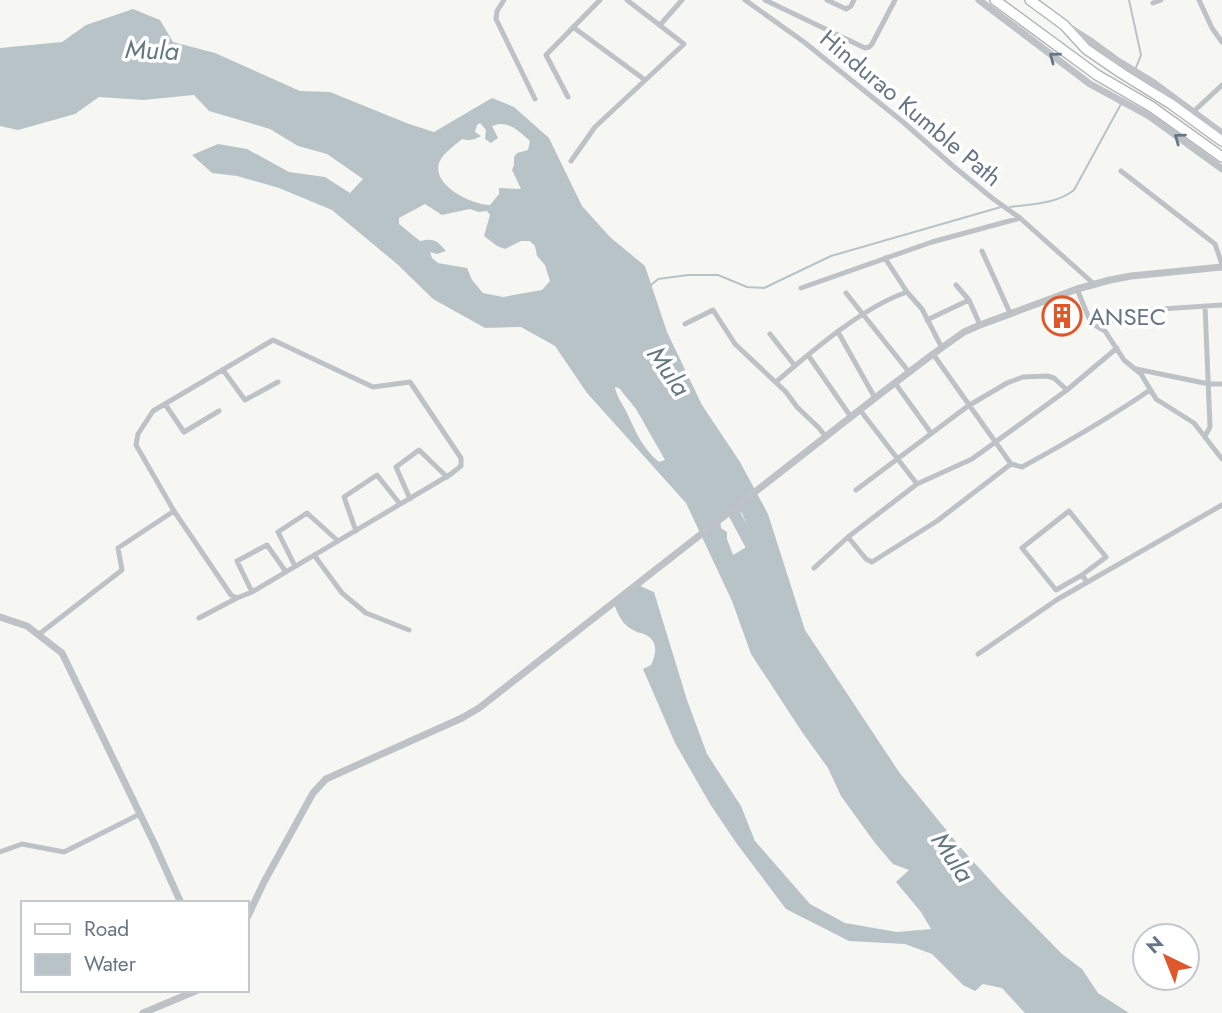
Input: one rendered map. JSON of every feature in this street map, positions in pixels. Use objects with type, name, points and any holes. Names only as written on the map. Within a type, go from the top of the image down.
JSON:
[{"type":"main road","points":[[995,0],[1137,103],[1222,157]]},
{"type":"main road","points":[[1030,0],[1064,25],[1086,49],[1147,84],[1222,141]]},
{"type":"street","points":[[503,0],[496,19],[535,99]]},
{"type":"street","points":[[568,97],[546,55],[600,0]]},
{"type":"street","points":[[571,161],[595,127],[684,44],[627,0]]},
{"type":"street","name":"Hindurao Kumble Path","points":[[745,0],[903,122],[992,198],[1020,218],[1094,284]]},
{"type":"street","points":[[765,0],[864,48],[872,44],[895,0]]},
{"type":"street","points":[[827,0],[846,9],[854,0]]},
{"type":"street","points":[[979,0],[1090,84],[1111,95],[1137,103],[1222,169]]},
{"type":"street","points":[[1153,4],[1161,0]]},
{"type":"street","points":[[1199,0],[1222,42]]},
{"type":"street","points":[[660,25],[681,1]]},
{"type":"street","points":[[573,27],[645,80]]},
{"type":"street","points":[[1147,84],[1222,133]]},
{"type":"street","points":[[1193,113],[1222,85]]},
{"type":"street","points":[[248,916],[313,793],[326,779],[479,708],[875,398],[964,332],[1094,284],[1131,276],[1222,265],[1215,244],[1121,171]]},
{"type":"street","points":[[801,288],[932,242],[1020,218]]},
{"type":"street","points":[[982,251],[1010,313]]},
{"type":"street","points":[[885,258],[907,292],[922,309],[942,348]]},
{"type":"street","points":[[957,285],[969,300],[980,325]]},
{"type":"street","points":[[1077,289],[1088,319],[1102,328],[1124,360],[1141,374],[1159,402],[1190,419],[1222,459]]},
{"type":"street","points":[[776,382],[838,332],[894,297],[907,292]]},
{"type":"street","points":[[846,293],[909,372]]},
{"type":"street","points":[[927,320],[969,300]]},
{"type":"street","points":[[1102,328],[1115,318],[1146,310],[1222,305]]},
{"type":"street","points":[[1205,306],[1210,428],[1205,436]]},
{"type":"street","points":[[685,324],[713,310],[735,344],[776,382],[826,437]]},
{"type":"street","points":[[838,332],[875,398]]},
{"type":"street","points":[[770,334],[795,366]]},
{"type":"street","points":[[199,618],[252,592],[461,466],[461,457],[410,382],[373,387],[273,340],[153,411],[138,434],[136,445],[174,511],[231,595],[237,598]]},
{"type":"street","points":[[814,568],[848,537],[917,484],[972,459],[995,444],[1117,348]]},
{"type":"street","points":[[933,354],[995,444],[1011,464],[1022,467],[1100,424],[1150,390]]},
{"type":"street","points":[[808,355],[851,417]]},
{"type":"street","points":[[1135,369],[1209,384],[1222,384]]},
{"type":"street","points":[[223,370],[245,400],[278,382]]},
{"type":"street","points":[[856,490],[968,406],[1007,383],[1023,377],[1047,376],[1054,378],[1067,390]]},
{"type":"street","points":[[895,383],[931,433]]},
{"type":"street","points":[[165,404],[184,432],[219,411]]},
{"type":"street","points":[[860,410],[917,484]]},
{"type":"street","points":[[410,499],[396,467],[419,450],[446,477]]},
{"type":"street","points":[[848,537],[866,559],[872,562],[937,522],[1011,464]]},
{"type":"street","points":[[356,531],[344,497],[377,475],[400,505]]},
{"type":"street","points":[[978,654],[1058,599],[1222,505]]},
{"type":"street","points":[[38,635],[122,570],[118,548],[174,511]]},
{"type":"street","points":[[1069,511],[1106,557],[1082,575],[1056,590],[1022,548],[1069,511]]},
{"type":"street","points":[[295,566],[278,532],[307,513],[338,541]]},
{"type":"street","points":[[252,592],[237,561],[267,545],[286,572]]},
{"type":"street","points":[[314,555],[342,593],[366,613],[409,630]]},
{"type":"street","points":[[1082,575],[1087,582]]},
{"type":"street","points":[[0,617],[27,626],[62,653],[141,814],[179,901]]},
{"type":"street","points":[[0,852],[22,844],[64,852],[141,814]]},
{"type":"street","points":[[143,1013],[193,992]]},
{"type":"water","points":[[133,9],[160,20],[173,42],[215,53],[300,91],[330,92],[434,132],[492,98],[514,107],[549,138],[582,206],[610,237],[645,266],[667,332],[702,405],[740,462],[768,514],[805,630],[899,772],[1002,893],[1062,954],[1082,969],[1098,993],[1129,1013],[1025,1013],[1002,988],[983,984],[975,991],[963,985],[932,954],[905,944],[849,941],[786,909],[710,804],[675,743],[643,669],[651,665],[655,645],[645,634],[636,632],[624,623],[614,604],[638,585],[654,592],[687,700],[707,754],[741,806],[755,841],[810,904],[845,923],[897,932],[931,929],[921,912],[896,882],[909,870],[893,864],[875,843],[841,796],[828,768],[751,654],[732,601],[686,503],[587,393],[555,346],[521,327],[485,328],[433,299],[397,264],[332,210],[279,188],[237,176],[212,173],[192,155],[218,144],[247,149],[289,172],[325,177],[350,193],[363,179],[327,154],[298,146],[270,129],[209,111],[194,95],[143,100],[99,97],[75,114],[18,130],[0,126],[0,48],[62,42],[86,25]],"holes":[[[480,123],[486,130],[485,139],[491,143],[498,138],[492,126],[498,124],[512,127],[530,141],[528,150],[517,153],[514,157],[512,170],[521,189],[499,188],[499,194],[490,205],[473,202],[455,193],[441,179],[438,171],[439,163],[452,147],[462,139],[472,140],[481,136],[475,132]],[[425,204],[442,215],[470,209],[487,211],[490,215],[484,236],[505,249],[521,241],[530,241],[545,265],[550,281],[542,290],[503,297],[483,293],[472,280],[467,268],[438,263],[430,252],[437,254],[446,251],[440,244],[429,240],[420,241],[399,224],[399,218]],[[615,387],[619,388],[636,409],[665,460],[659,462],[644,445]],[[731,508],[742,513],[750,533],[748,546],[733,555],[727,532],[721,528],[720,518]]]},
{"type":"waterway","points":[[1129,0],[1141,55],[1135,70]]},
{"type":"waterway","points":[[1010,207],[1052,201],[1074,190],[1121,104]]},
{"type":"waterway","points":[[651,285],[658,279],[718,275],[747,287],[764,288],[831,256],[1001,207]]},
{"type":"waterway","name":"Mula","points":[[727,500],[751,545],[753,556]]},
{"type":"place","name":"ANSEC","points":[[1062,316]]}]
